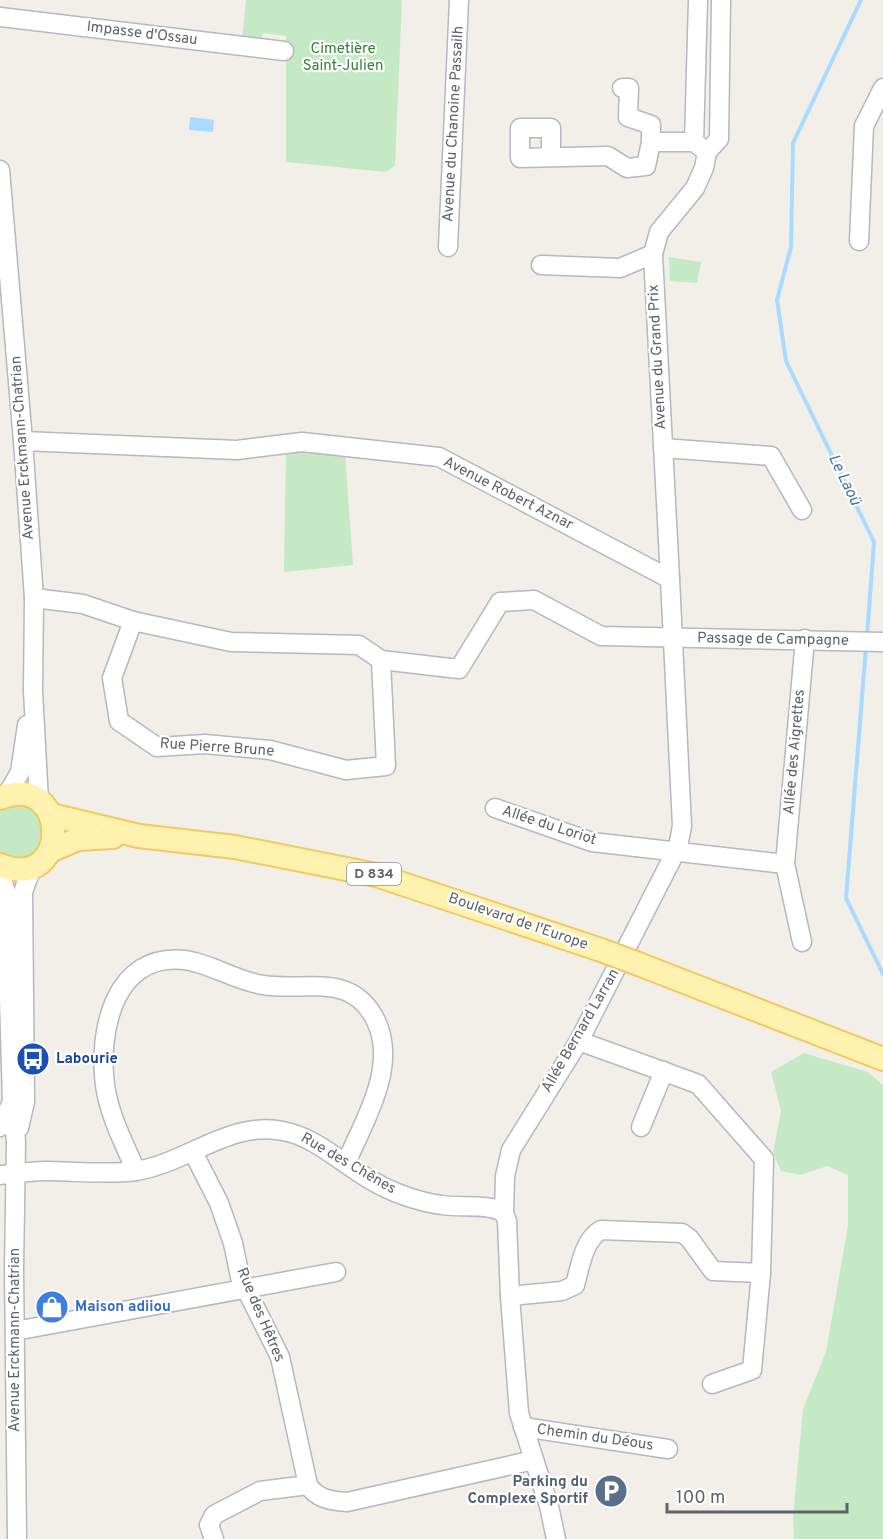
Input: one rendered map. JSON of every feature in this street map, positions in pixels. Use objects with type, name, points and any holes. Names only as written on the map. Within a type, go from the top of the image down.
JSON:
[{"type":"main road","name":"Boulevard de l'Europe","points":[[3,796],[18,794],[29,796],[45,808],[139,836]]},
{"type":"main road","points":[[45,808],[55,827],[50,851]]},
{"type":"main road","name":"Boulevard de l'Europe","points":[[32,867],[50,851],[78,839],[139,836],[235,847],[376,874],[601,950],[883,1059]]},
{"type":"main road","points":[[0,866],[20,870],[32,867]]},
{"type":"street","name":"Avenue du Chanoine Passailh","points":[[448,247],[459,0]]},
{"type":"street","points":[[699,0],[700,147]]},
{"type":"street","points":[[651,142],[700,147],[719,139],[721,0]]},
{"type":"street","name":"Impasse d'Ossau","points":[[0,17],[284,51]]},
{"type":"street","points":[[551,157],[608,156],[627,168],[646,166],[651,142],[651,125],[628,117],[628,88],[622,88]]},
{"type":"street","points":[[859,241],[864,126],[883,88]]},
{"type":"street","name":"Avenue du Grand Prix","points":[[670,579],[653,254],[659,232],[695,188],[704,168],[700,147]]},
{"type":"street","name":"Avenue Erckmann-Chatrian","points":[[0,170],[8,356],[23,441],[34,598],[33,691],[45,808]]},
{"type":"street","points":[[541,265],[620,268],[653,254]]},
{"type":"street","name":"Avenue Robert Aznar","points":[[23,441],[237,450],[302,442],[439,457],[670,579]]},
{"type":"street","points":[[663,447],[771,456],[802,510]]},
{"type":"street","points":[[670,579],[674,638]]},
{"type":"street","points":[[34,598],[83,604],[133,621],[231,642],[358,645],[381,660]]},
{"type":"street","name":"Passage de Campagne","points":[[381,660],[459,669],[500,603],[534,600],[601,636],[871,642]]},
{"type":"street","name":"Rue Pierre Brune","points":[[133,621],[112,678],[119,721],[157,747],[205,744],[270,750],[346,770],[386,766],[381,660]]},
{"type":"street","name":"Allée Bernard Larran","points":[[555,1539],[549,1506],[519,1413],[507,1221],[504,1213],[505,1176],[511,1150],[579,1041],[675,852],[682,826],[674,638]]},
{"type":"street","name":"Allée des Aigrettes","points":[[801,942],[785,864],[805,639]]},
{"type":"street","name":"Avenue Erckmann-Chatrian","points":[[3,796],[20,772],[33,691]]},
{"type":"street","name":"Allée du Loriot","points":[[495,808],[592,842],[675,852]]},
{"type":"street","points":[[675,852],[785,864]]},
{"type":"street","name":"Avenue Erckmann-Chatrian","points":[[17,1539],[15,1331],[8,1174],[25,1102],[23,892],[32,867]]},
{"type":"street","name":"Avenue Erckmann-Chatrian","points":[[0,871],[6,893],[12,1102],[16,1142]]},
{"type":"street","points":[[136,1171],[113,1114],[105,1086],[106,1024],[115,998],[130,978],[145,967],[164,961],[185,960],[261,985],[287,988],[325,985],[341,988],[356,995],[369,1009],[377,1023],[382,1045],[382,1071],[374,1099],[346,1163]]},
{"type":"street","points":[[579,1041],[698,1084],[764,1159],[761,1273],[752,1370],[712,1384]]},
{"type":"street","points":[[641,1127],[664,1071]]},
{"type":"street","points":[[0,1127],[12,1102]]},
{"type":"street","name":"Rue des Chênes","points":[[8,1174],[136,1171],[165,1164],[238,1132],[261,1129],[281,1130],[297,1134],[379,1185],[410,1197],[442,1205],[489,1207],[499,1209],[504,1213]]},
{"type":"street","name":"Rue des Hêtres","points":[[193,1152],[219,1203],[233,1243],[240,1277],[280,1358],[308,1485]]},
{"type":"street","points":[[510,1296],[562,1291],[575,1285],[589,1241],[601,1230],[682,1233],[689,1238],[713,1271],[761,1273]]},
{"type":"street","points":[[15,1331],[336,1272]]},
{"type":"street","name":"Chemin du Déous","points":[[523,1427],[668,1449]]},
{"type":"street","points":[[214,1539],[209,1525],[214,1515],[260,1491],[308,1485],[313,1493],[322,1498],[335,1502],[347,1502],[534,1460]]},
{"type":"green space","name":"Cimetière Saint-Julien","points":[[246,0],[402,0],[395,165],[386,172],[286,162],[286,36],[263,33],[261,42],[242,40]]},
{"type":"green space","points":[[669,257],[701,262],[697,283],[670,281]]},
{"type":"green space","points":[[286,452],[345,453],[353,565],[284,572]]},
{"type":"green space","points":[[12,803],[31,807],[44,821],[42,848],[28,859],[0,855],[0,809]]},
{"type":"green space","points":[[804,1053],[868,1072],[883,1085],[883,1539],[794,1539],[793,1517],[803,1409],[826,1352],[848,1226],[848,1175],[827,1166],[800,1175],[781,1171],[773,1153],[781,1111],[771,1072]]},
{"type":"water","points":[[190,117],[214,120],[213,132],[189,130]]},
{"type":"waterway","name":"Le Laoü","points":[[861,0],[793,143],[791,247],[777,300],[786,361],[874,542],[867,636]]},
{"type":"waterway","name":"Le Laoü","points":[[866,647],[846,898],[883,974]]},
{"type":"place","name":"Labourie","points":[[33,1059]]},
{"type":"place","name":"Maison adiiou","points":[[52,1307]]},
{"type":"place","name":"Parking du Complexe Sportif","points":[[611,1491]]}]
